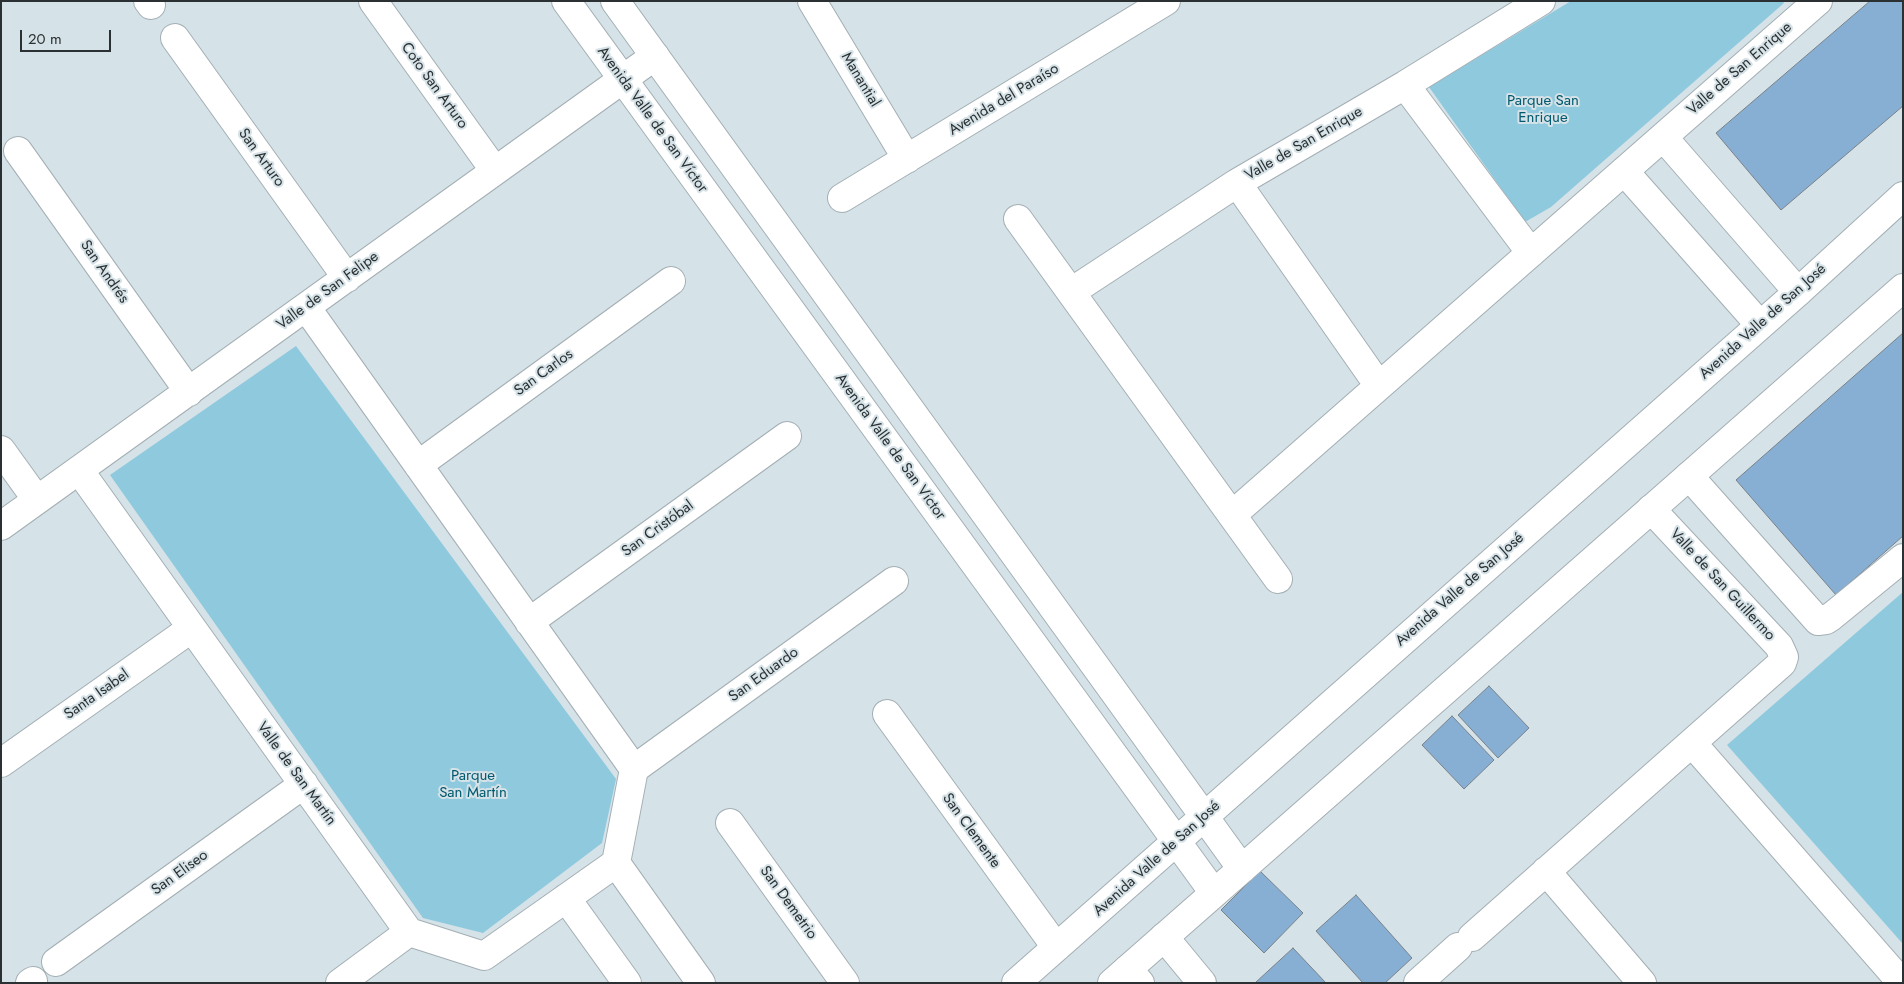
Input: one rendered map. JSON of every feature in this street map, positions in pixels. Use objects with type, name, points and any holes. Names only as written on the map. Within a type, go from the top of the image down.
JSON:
[{"type":"street","name":"Coto San Arturo","points":[[373,1],[496,171]]},
{"type":"street","name":"Avenida Valle de San Víctor","points":[[566,1],[1214,894]]},
{"type":"street","points":[[615,1],[1242,868]]},
{"type":"street","name":"Manantial","points":[[812,1],[907,159]]},
{"type":"street","name":"Avenida del Paraíso","points":[[842,198],[1166,1]]},
{"type":"street","name":"Valle de San Enrique","points":[[1071,292],[1237,183],[1541,1]]},
{"type":"street","name":"Valle de San Enrique","points":[[1232,515],[1818,1]]},
{"type":"street","name":"San Arturo","points":[[175,38],[346,278]]},
{"type":"street","name":"Valle de San Felipe","points":[[1,526],[655,56]]},
{"type":"street","points":[[1405,84],[1531,253]]},
{"type":"street","points":[[1663,137],[1798,292]]},
{"type":"street","name":"San Andrés","points":[[18,151],[189,392]]},
{"type":"street","points":[[1624,171],[1760,325]]},
{"type":"street","points":[[1237,183],[1379,386]]},
{"type":"street","name":"Avenida Valle de San José","points":[[1016,983],[1798,292],[1903,196]]},
{"type":"street","points":[[1018,219],[1278,579]]},
{"type":"street","name":"San Carlos","points":[[418,465],[671,281]]},
{"type":"street","points":[[1127,978],[1164,937],[1903,288]]},
{"type":"street","points":[[306,307],[634,769],[616,862],[484,956],[409,932],[340,983]]},
{"type":"street","name":"San Cristóbal","points":[[529,622],[787,436]]},
{"type":"street","points":[[1,450],[37,500]]},
{"type":"street","name":"Valle de San Martín","points":[[79,470],[409,932]]},
{"type":"street","points":[[1689,476],[1818,621],[1826,620],[1832,616],[1903,558]]},
{"type":"street","name":"Valle de San Guillermo","points":[[1418,983],[1777,668],[1784,657],[1779,646],[1651,509]]},
{"type":"street","name":"San Eduardo","points":[[634,769],[894,581]]},
{"type":"street","name":"Santa Isabel","points":[[1,762],[192,628]]},
{"type":"street","name":"San Clemente","points":[[887,714],[1056,948]]},
{"type":"street","points":[[1692,743],[1902,983]]},
{"type":"street","name":"San Eliseo","points":[[56,962],[304,784]]},
{"type":"street","name":"San Demetrio","points":[[730,823],[845,983]]},
{"type":"street","points":[[616,862],[701,983]]},
{"type":"street","points":[[1546,871],[1642,983]]},
{"type":"street","points":[[566,898],[627,983]]},
{"type":"street","points":[[1164,937],[1202,983]]},
{"type":"green space","name":"Parque San Enrique","points":[[1571,1],[1783,1],[1784,3],[1551,207],[1525,222],[1429,87]]},
{"type":"green space","name":"Parque San Martín","points":[[296,346],[616,779],[602,843],[483,933],[423,918],[110,475]]},
{"type":"green space","points":[[1903,592],[1903,944],[1727,745]]},
{"type":"building","points":[[1870,1],[1903,1],[1903,106],[1781,210],[1716,133]]},
{"type":"building","points":[[1903,333],[1903,536],[1836,595],[1736,480]]},
{"type":"building","points":[[1489,686],[1529,728],[1498,758],[1458,715]]},
{"type":"building","points":[[1452,716],[1494,760],[1464,789],[1422,745]]},
{"type":"building","points":[[1260,871],[1303,913],[1264,953],[1221,910]]},
{"type":"building","points":[[1356,895],[1412,958],[1385,983],[1363,983],[1316,931]]},
{"type":"building","points":[[1293,948],[1326,983],[1255,983]]}]
